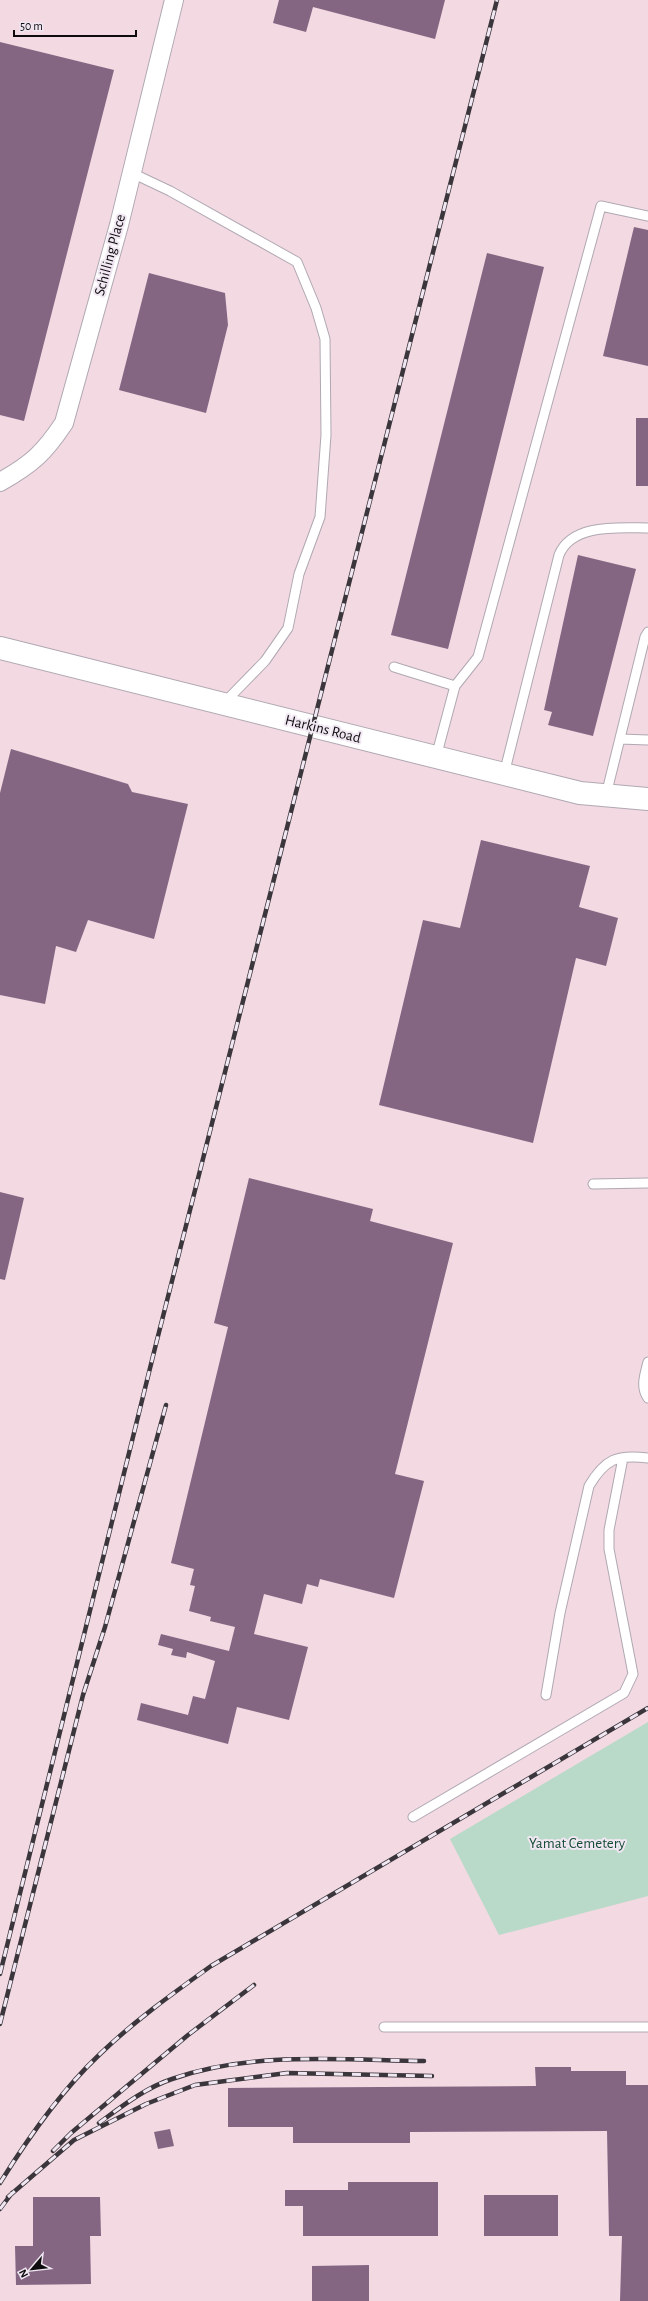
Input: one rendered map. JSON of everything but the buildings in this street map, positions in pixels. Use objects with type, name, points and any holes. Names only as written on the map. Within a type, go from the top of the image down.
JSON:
[{"type":"street","name":"Schilling Place","points":[[0,482],[21,470],[46,450],[64,423],[132,172],[174,0]]},
{"type":"street","name":"Harkins Road","points":[[0,648],[580,793],[648,799]]},
{"type":"lane","points":[[132,172],[170,191],[297,262],[316,308],[325,339],[326,435],[320,517],[299,574],[288,628],[265,661],[223,704]]},
{"type":"lane","points":[[436,757],[455,686],[478,658],[601,206],[648,216]]},
{"type":"lane","points":[[504,774],[563,545],[578,535],[592,530],[648,528]]},
{"type":"lane","points":[[606,796],[645,637],[648,632]]},
{"type":"lane","points":[[394,667],[455,686]]},
{"type":"lane","points":[[620,739],[648,740]]},
{"type":"lane","points":[[594,1184],[648,1183]]},
{"type":"lane","points":[[648,1362],[643,1381],[644,1393],[648,1398]]},
{"type":"lane","points":[[546,1695],[560,1613],[589,1486],[599,1468],[615,1459],[633,1456],[648,1458]]},
{"type":"lane","points":[[413,1817],[624,1693],[633,1674],[609,1549],[609,1530],[623,1458]]},
{"type":"lane","points":[[384,2027],[648,2027]]},
{"type":"shaded area","points":[[0,0],[648,0],[648,2301],[0,2301]]},
{"type":"green space","name":"Yamat Cemetery","points":[[648,1722],[648,1896],[499,1935],[450,1839]]},
{"type":"railway","points":[[0,1974],[156,1344],[497,0]]},
{"type":"railway","points":[[0,2024],[83,1695],[105,1627],[166,1405]]},
{"type":"railway","points":[[0,2183],[45,2116],[71,2084],[125,2031],[182,1987],[211,1966],[648,1708]]},
{"type":"railway","points":[[53,2151],[71,2133],[188,2035],[254,1985]]},
{"type":"railway","points":[[99,2123],[152,2087],[202,2070],[233,2064],[297,2059],[424,2061]]},
{"type":"railway","points":[[8,2197],[74,2140],[146,2104],[195,2085],[287,2073],[432,2076]]},
{"type":"railway","points":[[0,2209],[12,2193]]}]
